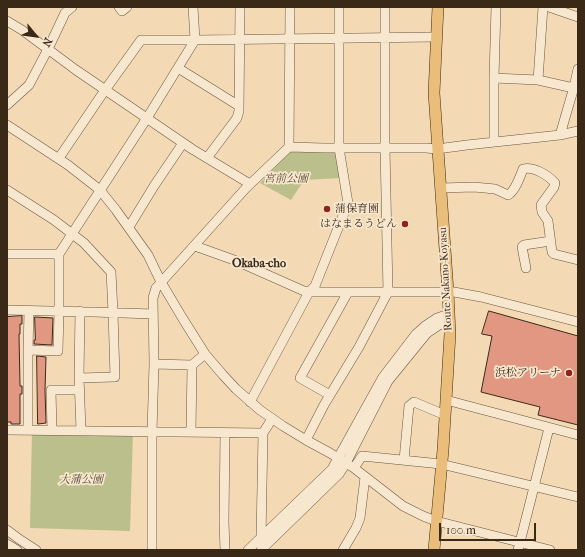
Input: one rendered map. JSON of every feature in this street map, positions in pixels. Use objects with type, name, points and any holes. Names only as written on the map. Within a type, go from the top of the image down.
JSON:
[{"type":"main road","name":"Route Nakano-Koyasu","points":[[434,550],[449,352],[448,292],[434,93],[438,7]]},
{"type":"street","points":[[7,105],[29,85],[65,13],[72,7]]},
{"type":"street","points":[[119,7],[122,11],[127,7]]},
{"type":"street","points":[[28,350],[58,351],[59,254],[147,118],[194,40],[193,7]]},
{"type":"street","points":[[207,158],[237,118],[239,111],[240,7]]},
{"type":"street","points":[[289,147],[290,7]]},
{"type":"street","points":[[250,402],[309,292],[315,286],[348,203],[339,148],[339,7]]},
{"type":"street","points":[[306,440],[330,395],[359,347],[388,292],[385,147],[385,7]]},
{"type":"street","points":[[494,142],[496,7]]},
{"type":"street","points":[[538,80],[543,7]]},
{"type":"street","points":[[549,7],[578,16]]},
{"type":"street","points":[[7,21],[183,143],[250,184]]},
{"type":"street","points":[[59,158],[141,40],[436,37]]},
{"type":"street","points":[[178,68],[239,106]]},
{"type":"street","points":[[560,135],[576,88],[578,69]]},
{"type":"street","points":[[494,78],[538,80],[576,88]]},
{"type":"street","points":[[7,124],[59,158],[100,190],[148,256],[183,319],[205,354],[223,375],[250,402],[283,426],[346,463],[403,506],[422,516],[519,546],[550,550]]},
{"type":"street","points":[[152,550],[152,432],[154,364],[153,298],[156,288],[250,184],[289,147],[385,147],[437,149],[560,135],[578,131]]},
{"type":"street","points":[[129,228],[154,186],[183,143]]},
{"type":"street","points":[[441,188],[474,187],[495,189],[508,195],[511,193],[523,169],[527,168],[543,173],[555,183],[554,187],[541,205],[542,212],[548,221],[552,252],[554,254],[578,260]]},
{"type":"street","points":[[7,190],[54,220],[72,234],[84,244],[111,272],[114,377],[79,378]]},
{"type":"street","points":[[526,268],[522,247],[524,245],[551,241]]},
{"type":"street","points":[[195,246],[234,260],[309,292],[454,292],[577,318]]},
{"type":"street","points":[[7,254],[59,254]]},
{"type":"street","points":[[330,395],[300,378],[348,292]]},
{"type":"street","points":[[7,310],[154,314]]},
{"type":"street","points":[[28,430],[29,311]]},
{"type":"street","points":[[80,311],[79,378],[81,430]]},
{"type":"street","points":[[266,549],[338,474],[346,463],[388,381],[427,333],[449,318]]},
{"type":"street","points":[[154,364],[192,365],[205,354]]},
{"type":"street","points":[[191,432],[192,365]]},
{"type":"street","points":[[52,430],[51,390],[80,390]]},
{"type":"street","points":[[446,400],[578,435]]},
{"type":"street","points":[[404,460],[409,406],[414,402],[445,415]]},
{"type":"street","points":[[261,538],[263,433],[272,419]]},
{"type":"street","points":[[519,546],[549,428]]},
{"type":"street","points":[[7,430],[263,433]]},
{"type":"street","points":[[225,433],[225,550]]},
{"type":"street","points":[[248,550],[332,469],[362,456],[441,464],[578,497]]},
{"type":"street","points":[[343,550],[360,518],[365,477]]},
{"type":"street","points":[[7,530],[36,550]]},
{"type":"street","points":[[7,544],[17,550]]},
{"type":"green space","name":"宮前公園","points":[[291,151],[336,152],[341,178],[304,180],[291,200],[260,183]]},
{"type":"green space","name":"大蒲公園","points":[[32,430],[133,431],[130,531],[30,528]]},
{"type":"building","points":[[489,311],[578,336],[578,425],[538,415],[540,407],[481,392],[492,336],[482,334]]},
{"type":"building","points":[[22,316],[22,324],[20,324],[19,334],[20,386],[22,386],[22,394],[20,394],[20,424],[11,424],[11,422],[7,422],[7,317]]},
{"type":"building","points":[[35,317],[53,318],[52,345],[34,344]]},
{"type":"building","points":[[37,356],[46,357],[46,423],[38,424]]},
{"type":"place","name":"蒲保育園","points":[[327,209]]},
{"type":"place","name":"はなまるうどん","points":[[405,224]]},
{"type":"place","name":"浜松アリーナ","points":[[569,373]]},
{"type":"district","name":"Okaba-cho","points":[[259,264]]}]
